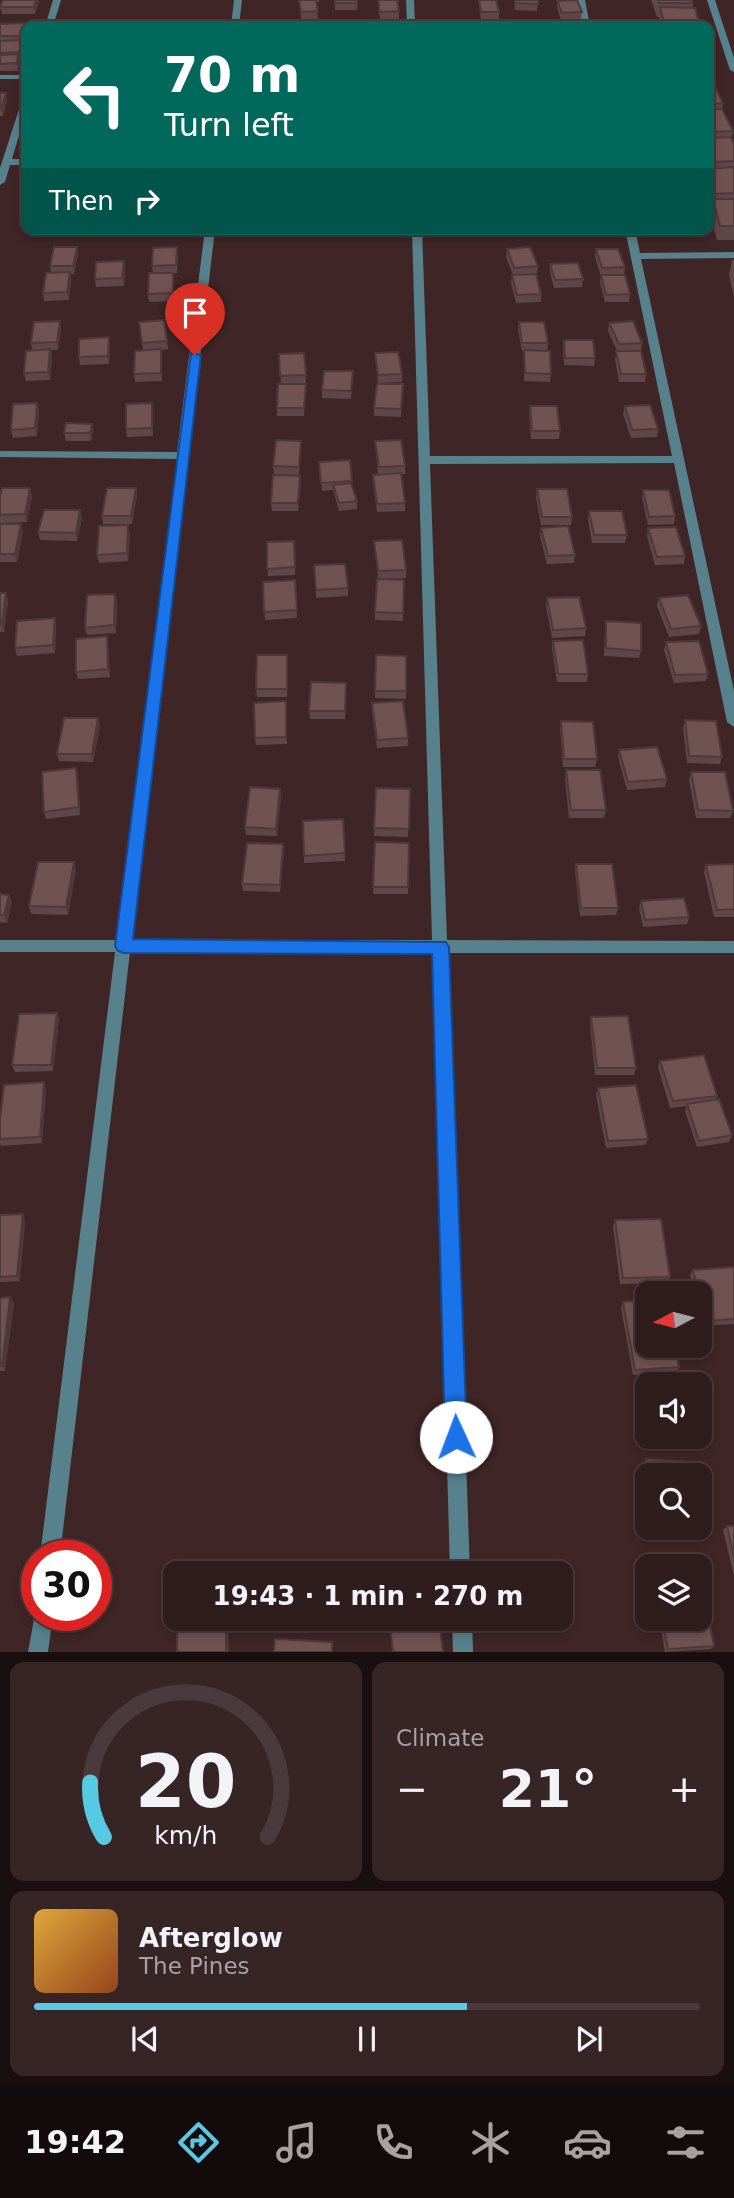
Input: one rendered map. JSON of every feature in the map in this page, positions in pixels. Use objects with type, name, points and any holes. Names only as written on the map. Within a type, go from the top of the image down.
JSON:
[{"type":"street","points":[[51,21],[57,0]]},
{"type":"street","points":[[236,21],[238,0]]},
{"type":"street","points":[[410,0],[411,21]]},
{"type":"street","points":[[581,0],[585,21]]},
{"type":"street","points":[[710,0],[734,70]]},
{"type":"street","points":[[0,77],[21,77]]},
{"type":"street","points":[[0,182],[21,115]]},
{"type":"street","points":[[6,162],[21,162]]},
{"type":"street","points":[[52,1540],[209,235]]},
{"type":"street","points":[[417,235],[460,1561]]},
{"type":"street","points":[[631,235],[734,722]]},
{"type":"street","points":[[635,256],[734,255]]},
{"type":"street","points":[[0,454],[183,456]]},
{"type":"street","points":[[425,460],[679,459]]},
{"type":"street","points":[[0,946],[734,947]]},
{"type":"street","points":[[38,1652],[41,1631]]},
{"type":"street","points":[[462,1631],[463,1652]]},
{"type":"building","points":[[3,0],[36,0],[34,7],[0,7]]},
{"type":"building","points":[[299,0],[316,0],[318,11],[301,12]]},
{"type":"building","points":[[335,0],[357,0],[357,3],[335,3]]},
{"type":"building","points":[[378,0],[397,0],[399,11],[380,12]]},
{"type":"building","points":[[479,0],[496,0],[499,12],[481,12]]},
{"type":"building","points":[[515,0],[538,0],[538,4],[515,3]]},
{"type":"building","points":[[577,0],[582,12],[562,13],[557,1]]},
{"type":"building","points":[[658,0],[692,0],[693,3],[659,3]]},
{"type":"building","points":[[660,7],[695,8],[699,21],[664,21]]},
{"type":"building","points":[[21,23],[21,36],[0,36],[0,24]]},
{"type":"building","points":[[21,40],[20,52],[0,53],[0,41]]},
{"type":"building","points":[[18,54],[17,63],[0,64],[0,55]]},
{"type":"building","points":[[714,85],[723,103],[714,104]]},
{"type":"building","points":[[0,93],[6,93],[1,109],[0,109]]},
{"type":"building","points":[[714,109],[722,109],[733,131],[714,132]]},
{"type":"building","points":[[731,137],[734,144],[734,161],[714,162],[714,138]]},
{"type":"building","points":[[734,167],[734,193],[714,194],[714,169]]},
{"type":"building","points":[[714,199],[734,199],[734,226],[720,226]]},
{"type":"building","points":[[54,247],[77,247],[73,266],[50,266]]},
{"type":"building","points":[[177,247],[176,265],[152,266],[153,248]]},
{"type":"building","points":[[530,247],[538,266],[514,268],[507,249]]},
{"type":"building","points":[[596,249],[618,249],[625,267],[602,268]]},
{"type":"building","points":[[124,261],[122,278],[95,279],[96,262]]},
{"type":"building","points":[[578,263],[583,279],[555,280],[550,264]]},
{"type":"building","points":[[70,272],[67,292],[43,293],[46,273]]},
{"type":"building","points":[[149,273],[173,273],[173,293],[148,294]]},
{"type":"building","points":[[536,274],[541,294],[517,295],[512,275]]},
{"type":"building","points":[[601,275],[625,275],[630,294],[606,295]]},
{"type":"building","points":[[164,320],[167,341],[142,343],[139,322]]},
{"type":"building","points":[[60,321],[57,342],[31,343],[34,322]]},
{"type":"building","points":[[633,321],[642,343],[619,344],[609,323]]},
{"type":"building","points":[[519,322],[544,322],[548,343],[522,343]]},
{"type":"building","points":[[109,337],[108,356],[79,357],[79,339]]},
{"type":"building","points":[[564,340],[593,340],[595,358],[565,358]]},
{"type":"building","points":[[50,349],[48,372],[24,373],[26,351]]},
{"type":"building","points":[[161,349],[161,373],[134,374],[135,351]]},
{"type":"building","points":[[524,350],[550,351],[551,374],[525,373]]},
{"type":"building","points":[[616,351],[641,351],[646,374],[621,374]]},
{"type":"building","points":[[398,352],[402,374],[378,375],[375,353]]},
{"type":"building","points":[[304,353],[306,375],[280,376],[279,354]]},
{"type":"building","points":[[324,371],[353,371],[351,391],[322,390]]},
{"type":"building","points":[[278,384],[306,384],[304,408],[277,408]]},
{"type":"building","points":[[377,384],[403,384],[401,409],[374,408]]},
{"type":"building","points":[[37,403],[35,428],[11,430],[13,404]]},
{"type":"building","points":[[152,403],[152,428],[126,429],[126,404]]},
{"type":"building","points":[[650,405],[658,429],[632,430],[625,406]]},
{"type":"building","points":[[530,406],[557,406],[560,431],[532,431]]},
{"type":"building","points":[[66,423],[92,424],[90,433],[64,433]]},
{"type":"building","points":[[276,440],[301,441],[299,467],[273,466]]},
{"type":"building","points":[[401,440],[405,466],[379,467],[375,441]]},
{"type":"building","points":[[350,460],[352,481],[321,483],[319,462]]},
{"type":"building","points":[[401,473],[405,503],[377,504],[373,475]]},
{"type":"building","points":[[273,475],[300,476],[298,503],[271,503]]},
{"type":"building","points":[[351,483],[357,501],[339,503],[333,485]]},
{"type":"building","points":[[2,488],[30,488],[25,514],[0,515]]},
{"type":"building","points":[[107,488],[136,488],[131,516],[102,516]]},
{"type":"building","points":[[537,489],[567,489],[572,517],[542,517]]},
{"type":"building","points":[[643,490],[669,490],[675,516],[649,517]]},
{"type":"building","points":[[44,510],[80,510],[76,533],[38,532]]},
{"type":"building","points":[[589,511],[622,511],[627,535],[594,535]]},
{"type":"building","points":[[0,524],[21,524],[15,554],[0,554]]},
{"type":"building","points":[[128,525],[127,553],[97,555],[99,526]]},
{"type":"building","points":[[568,526],[575,555],[548,556],[541,528]]},
{"type":"building","points":[[676,527],[685,556],[657,557],[648,528]]},
{"type":"building","points":[[402,540],[406,570],[378,571],[374,541]]},
{"type":"building","points":[[294,541],[295,567],[267,569],[267,542]]},
{"type":"building","points":[[345,564],[348,588],[316,590],[314,565]]},
{"type":"building","points":[[377,579],[404,580],[403,613],[375,612]]},
{"type":"building","points":[[295,580],[297,610],[264,612],[263,582]]},
{"type":"building","points":[[0,593],[6,593],[2,624],[0,624]]},
{"type":"building","points":[[115,594],[114,625],[85,628],[87,595]]},
{"type":"building","points":[[688,595],[701,626],[671,629],[659,598]]},
{"type":"building","points":[[579,597],[586,628],[553,630],[547,598]]},
{"type":"building","points":[[55,618],[53,645],[15,648],[17,621]]},
{"type":"building","points":[[606,621],[641,623],[641,651],[606,648]]},
{"type":"building","points":[[107,636],[108,669],[76,672],[76,639]]},
{"type":"building","points":[[583,640],[588,674],[558,674],[553,641]]},
{"type":"building","points":[[699,641],[708,674],[675,675],[666,642]]},
{"type":"building","points":[[257,655],[287,655],[287,689],[256,689]]},
{"type":"building","points":[[376,655],[406,656],[406,691],[375,691]]},
{"type":"building","points":[[311,682],[346,683],[345,711],[309,711]]},
{"type":"building","points":[[286,701],[286,737],[255,738],[254,703]]},
{"type":"building","points":[[403,701],[408,738],[377,740],[372,703]]},
{"type":"building","points":[[64,718],[98,718],[92,754],[57,754]]},
{"type":"building","points":[[685,720],[716,721],[722,757],[689,756]]},
{"type":"building","points":[[561,721],[593,722],[597,759],[564,759]]},
{"type":"building","points":[[657,747],[667,779],[628,782],[619,750]]},
{"type":"building","points":[[76,768],[79,807],[44,812],[42,772]]},
{"type":"building","points":[[566,770],[600,770],[606,810],[571,810]]},
{"type":"building","points":[[691,772],[725,772],[733,811],[698,810]]},
{"type":"building","points":[[250,787],[280,789],[276,829],[245,827]]},
{"type":"building","points":[[376,788],[410,789],[409,829],[374,828]]},
{"type":"building","points":[[343,819],[345,853],[304,856],[303,821]]},
{"type":"building","points":[[375,842],[409,843],[408,887],[373,887]]},
{"type":"building","points":[[247,843],[283,844],[280,885],[242,884]]},
{"type":"building","points":[[38,862],[74,862],[66,907],[29,906]]},
{"type":"building","points":[[576,864],[612,864],[618,908],[581,908]]},
{"type":"building","points":[[734,864],[734,909],[717,910],[706,865]]},
{"type":"building","points":[[0,894],[9,895],[4,915],[0,915]]},
{"type":"building","points":[[684,898],[689,917],[645,920],[641,901]]},
{"type":"building","points":[[57,1013],[51,1065],[12,1065],[19,1014]]},
{"type":"building","points":[[628,1016],[636,1068],[597,1068],[591,1017]]},
{"type":"building","points":[[704,1055],[717,1096],[673,1101],[660,1061]]},
{"type":"building","points":[[44,1082],[40,1137],[0,1139],[4,1085]]},
{"type":"building","points":[[636,1085],[648,1139],[608,1141],[598,1088]]},
{"type":"building","points":[[719,1099],[732,1135],[699,1141],[687,1104]]},
{"type":"building","points":[[23,1214],[17,1276],[0,1277],[0,1215]]},
{"type":"building","points":[[661,1219],[670,1277],[623,1278],[615,1220]]},
{"type":"building","points":[[734,1267],[734,1319],[712,1320],[712,1281],[695,1281],[693,1270]]},
{"type":"building","points":[[10,1297],[2,1366],[0,1366],[0,1298]]},
{"type":"building","points":[[635,1301],[635,1358],[677,1358],[679,1367],[635,1370],[623,1302]]},
{"type":"building","points":[[646,1459],[689,1463],[646,1463]]},
{"type":"building","points":[[727,1526],[734,1526],[734,1557]]},
{"type":"building","points":[[177,1631],[226,1631],[226,1652],[177,1652]]},
{"type":"building","points":[[390,1631],[440,1631],[443,1652],[393,1652]]},
{"type":"building","points":[[664,1631],[711,1631],[714,1646],[668,1649]]},
{"type":"building","points":[[275,1639],[332,1642],[332,1652],[274,1652]]},
{"type":"route","points":[[195,355],[124,946],[440,947],[456,1437]]}]
